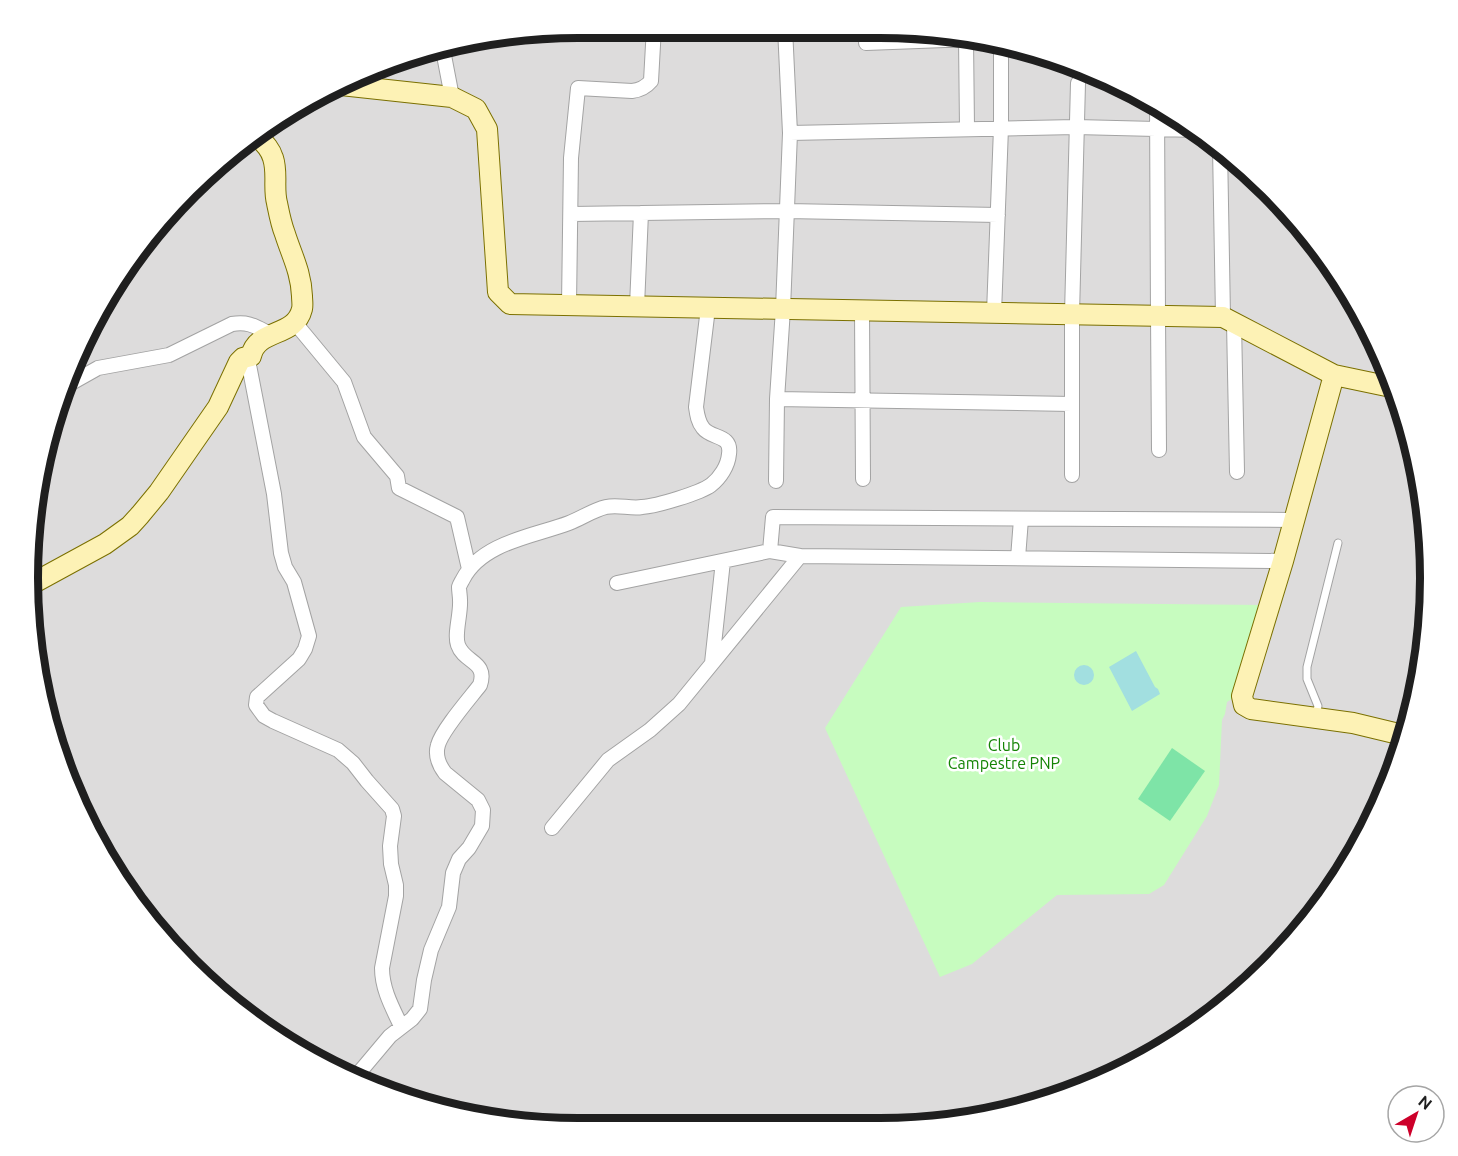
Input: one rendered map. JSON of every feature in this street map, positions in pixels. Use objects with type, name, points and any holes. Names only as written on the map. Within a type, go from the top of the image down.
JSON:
[{"type":"street","points":[[569,305],[571,158],[578,88],[632,91],[648,85],[651,81],[653,38]]},
{"type":"street","points":[[776,481],[777,399],[788,211],[790,133],[785,38]]},
{"type":"street","points":[[866,43],[890,38]]},
{"type":"street","points":[[967,129],[968,45]]},
{"type":"street","points":[[994,313],[1001,52]]},
{"type":"street","points":[[444,55],[452,97]]},
{"type":"street","points":[[374,80],[452,97],[476,109],[488,129],[498,291],[510,304],[1072,314],[1228,320],[1334,375],[1385,386]]},
{"type":"street","points":[[1072,475],[1072,314],[1078,83]]},
{"type":"street","points":[[1157,114],[1160,450]]},
{"type":"street","points":[[790,133],[1077,127],[1181,130]]},
{"type":"street","points":[[261,140],[267,145],[276,168],[274,192],[284,232],[302,280],[303,308],[296,324],[270,334],[253,348],[249,365],[274,494],[281,553],[285,567],[294,582],[309,636],[299,659],[257,697],[256,705],[264,716],[273,721],[338,750],[353,763],[392,809],[394,816],[390,846],[396,896],[382,974],[384,986],[400,1026]]},
{"type":"street","points":[[1221,159],[1237,472]]},
{"type":"street","points":[[571,214],[788,211],[998,214]]},
{"type":"street","points":[[637,306],[640,213]]},
{"type":"street","points":[[360,1072],[390,1036],[412,1019],[420,1009],[427,965],[448,907],[453,873],[459,859],[469,848],[484,821],[483,810],[478,800],[445,773],[437,754],[440,740],[482,681],[479,667],[462,653],[457,642],[459,588],[463,578],[483,556],[536,532],[574,521],[603,507],[653,506],[705,488],[717,479],[726,466],[730,453],[728,444],[722,438],[704,430],[696,407],[708,308]]},
{"type":"street","points":[[862,310],[863,479]]},
{"type":"street","points":[[75,381],[98,368],[169,355],[232,324],[242,322],[270,334]]},
{"type":"street","points":[[296,324],[344,382],[364,437],[397,476],[399,488],[457,517],[469,569]]},
{"type":"street","points":[[38,581],[105,544],[130,526],[159,492],[218,407],[239,362],[251,356]]},
{"type":"street","points":[[1334,375],[1283,561],[1242,696],[1244,705],[1251,709],[1353,723],[1398,733]]},
{"type":"street","points":[[777,399],[1072,404]]},
{"type":"street","points":[[770,551],[772,517],[1294,520]]},
{"type":"street","points":[[1018,558],[1021,519]]},
{"type":"street","points":[[617,583],[770,551],[800,555],[1283,561]]},
{"type":"street","points":[[552,828],[608,760],[650,730],[679,704],[800,555]]},
{"type":"street","points":[[712,663],[723,561]]},
{"type":"lane","points":[[1315,718],[1318,706],[1308,679],[1307,667],[1338,543]]},
{"type":"shaded area","points":[[543,39],[915,39],[985,48],[1054,66],[1119,93],[1150,110],[1209,149],[1262,196],[1286,222],[1309,249],[1348,308],[1365,339],[1392,404],[1402,438],[1416,507],[1420,578],[1419,613],[1416,649],[1402,718],[1392,752],[1365,817],[1348,848],[1309,907],[1262,960],[1236,984],[1209,1007],[1150,1046],[1119,1063],[1054,1090],[1020,1100],[951,1114],[880,1118],[578,1118],[507,1114],[473,1108],[404,1090],[339,1063],[308,1046],[249,1007],[196,960],[172,934],[149,907],[110,848],[93,817],[66,752],[48,683],[39,613],[39,543],[48,473],[66,404],[93,339],[129,278],[172,222],[222,172],[278,129],[339,93],[404,66],[473,48]]},
{"type":"green space","name":"Club Campestre PNP","points":[[980,602],[1262,605],[1238,695],[1227,702],[1222,720],[1219,785],[1207,816],[1164,885],[1149,894],[1057,895],[972,964],[940,977],[825,728],[901,607]]},
{"type":"green space","points":[[1172,748],[1205,771],[1170,821],[1138,799]]},
{"type":"water","points":[[1136,651],[1160,694],[1132,711],[1109,667]]},
{"type":"water","points":[[1084,665],[1091,668],[1094,675],[1091,682],[1084,685],[1077,682],[1074,675],[1077,668]]}]
